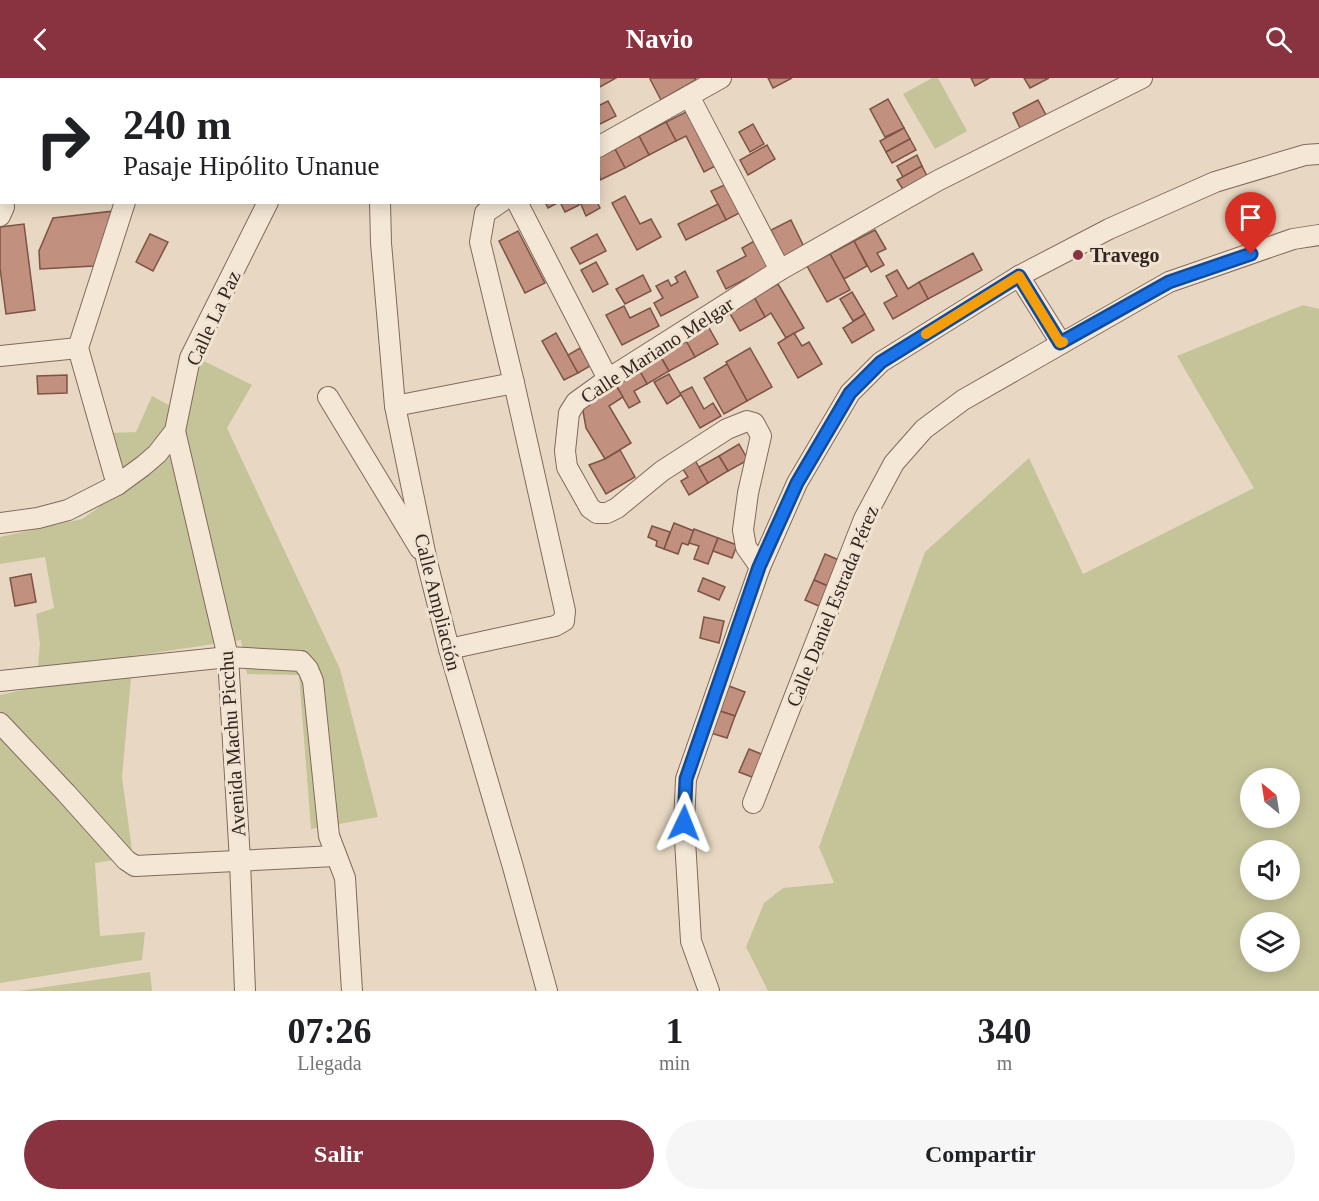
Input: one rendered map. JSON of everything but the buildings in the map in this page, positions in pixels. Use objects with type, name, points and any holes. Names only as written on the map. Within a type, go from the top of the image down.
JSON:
[{"type":"street","name":"Calle Mariano Melgar","points":[[759,567],[746,547],[743,530],[746,502],[760,436],[754,423],[747,421],[728,429],[662,471],[617,508],[607,513],[597,513],[590,508],[567,467],[565,451],[568,420],[569,413],[576,402],[608,379],[780,270],[946,177],[1142,78]]},
{"type":"street","points":[[600,146],[717,79]]},
{"type":"street","points":[[689,96],[780,270]]},
{"type":"street","points":[[709,991],[691,941],[684,823],[686,779],[759,567],[797,483],[850,393],[881,362],[1019,276],[1109,229],[1215,182],[1305,155],[1319,154]]},
{"type":"street","points":[[117,485],[78,348],[123,204]]},
{"type":"street","name":"Calle La Paz","points":[[0,523],[38,518],[68,510],[117,485],[157,454],[175,431],[190,358],[267,204]]},
{"type":"street","name":"Calle Ampliación","points":[[380,204],[381,243],[395,406],[428,562],[449,649],[547,991]]},
{"type":"street","points":[[518,204],[608,379]]},
{"type":"street","points":[[449,649],[555,626],[564,621],[565,611],[480,242],[493,208]]},
{"type":"street","name":"Calle Daniel Estrada Pérez","points":[[753,803],[864,519],[894,463],[924,429],[963,400],[1169,282],[1293,240],[1319,235]]},
{"type":"street","points":[[1019,276],[1060,343]]},
{"type":"street","points":[[0,356],[78,348]]},
{"type":"street","points":[[395,406],[514,383]]},
{"type":"street","points":[[328,397],[428,562]]},
{"type":"street","name":"Avenida Machu Picchu","points":[[175,431],[228,657],[245,991]]},
{"type":"street","points":[[0,681],[228,657],[301,661],[308,669],[313,681],[329,836],[345,878],[352,991]]},
{"type":"street","points":[[0,723],[126,860],[135,866],[335,856]]},
{"type":"green space","points":[[932,78],[938,78],[967,131],[935,149],[903,94]]},
{"type":"green space","points":[[1303,305],[1319,309],[1319,991],[768,991],[746,947],[764,903],[783,888],[834,883],[819,847],[925,552],[1029,458],[1083,574],[1254,488],[1177,356]]},
{"type":"green space","points":[[198,358],[252,385],[227,428],[340,669],[378,817],[311,829],[299,675],[247,674],[241,640],[133,656],[122,777],[133,857],[95,863],[100,936],[145,932],[142,960],[0,983],[0,695],[36,687],[40,644],[36,614],[54,608],[45,557],[0,564],[0,537],[82,519],[98,508],[119,468],[107,433],[136,432],[152,396],[174,408]]},
{"type":"green space","points":[[150,972],[152,991],[18,991]]},
{"type":"slow traffic","points":[[926,334],[1019,276],[1060,343],[1063,342]]},
{"type":"place","name":"Travego","points":[[1078,255]]},
{"type":"route","points":[[684,823],[686,779],[759,567],[797,483],[850,393],[881,362],[1019,276],[1060,343],[1169,282],[1251,254]]}]
